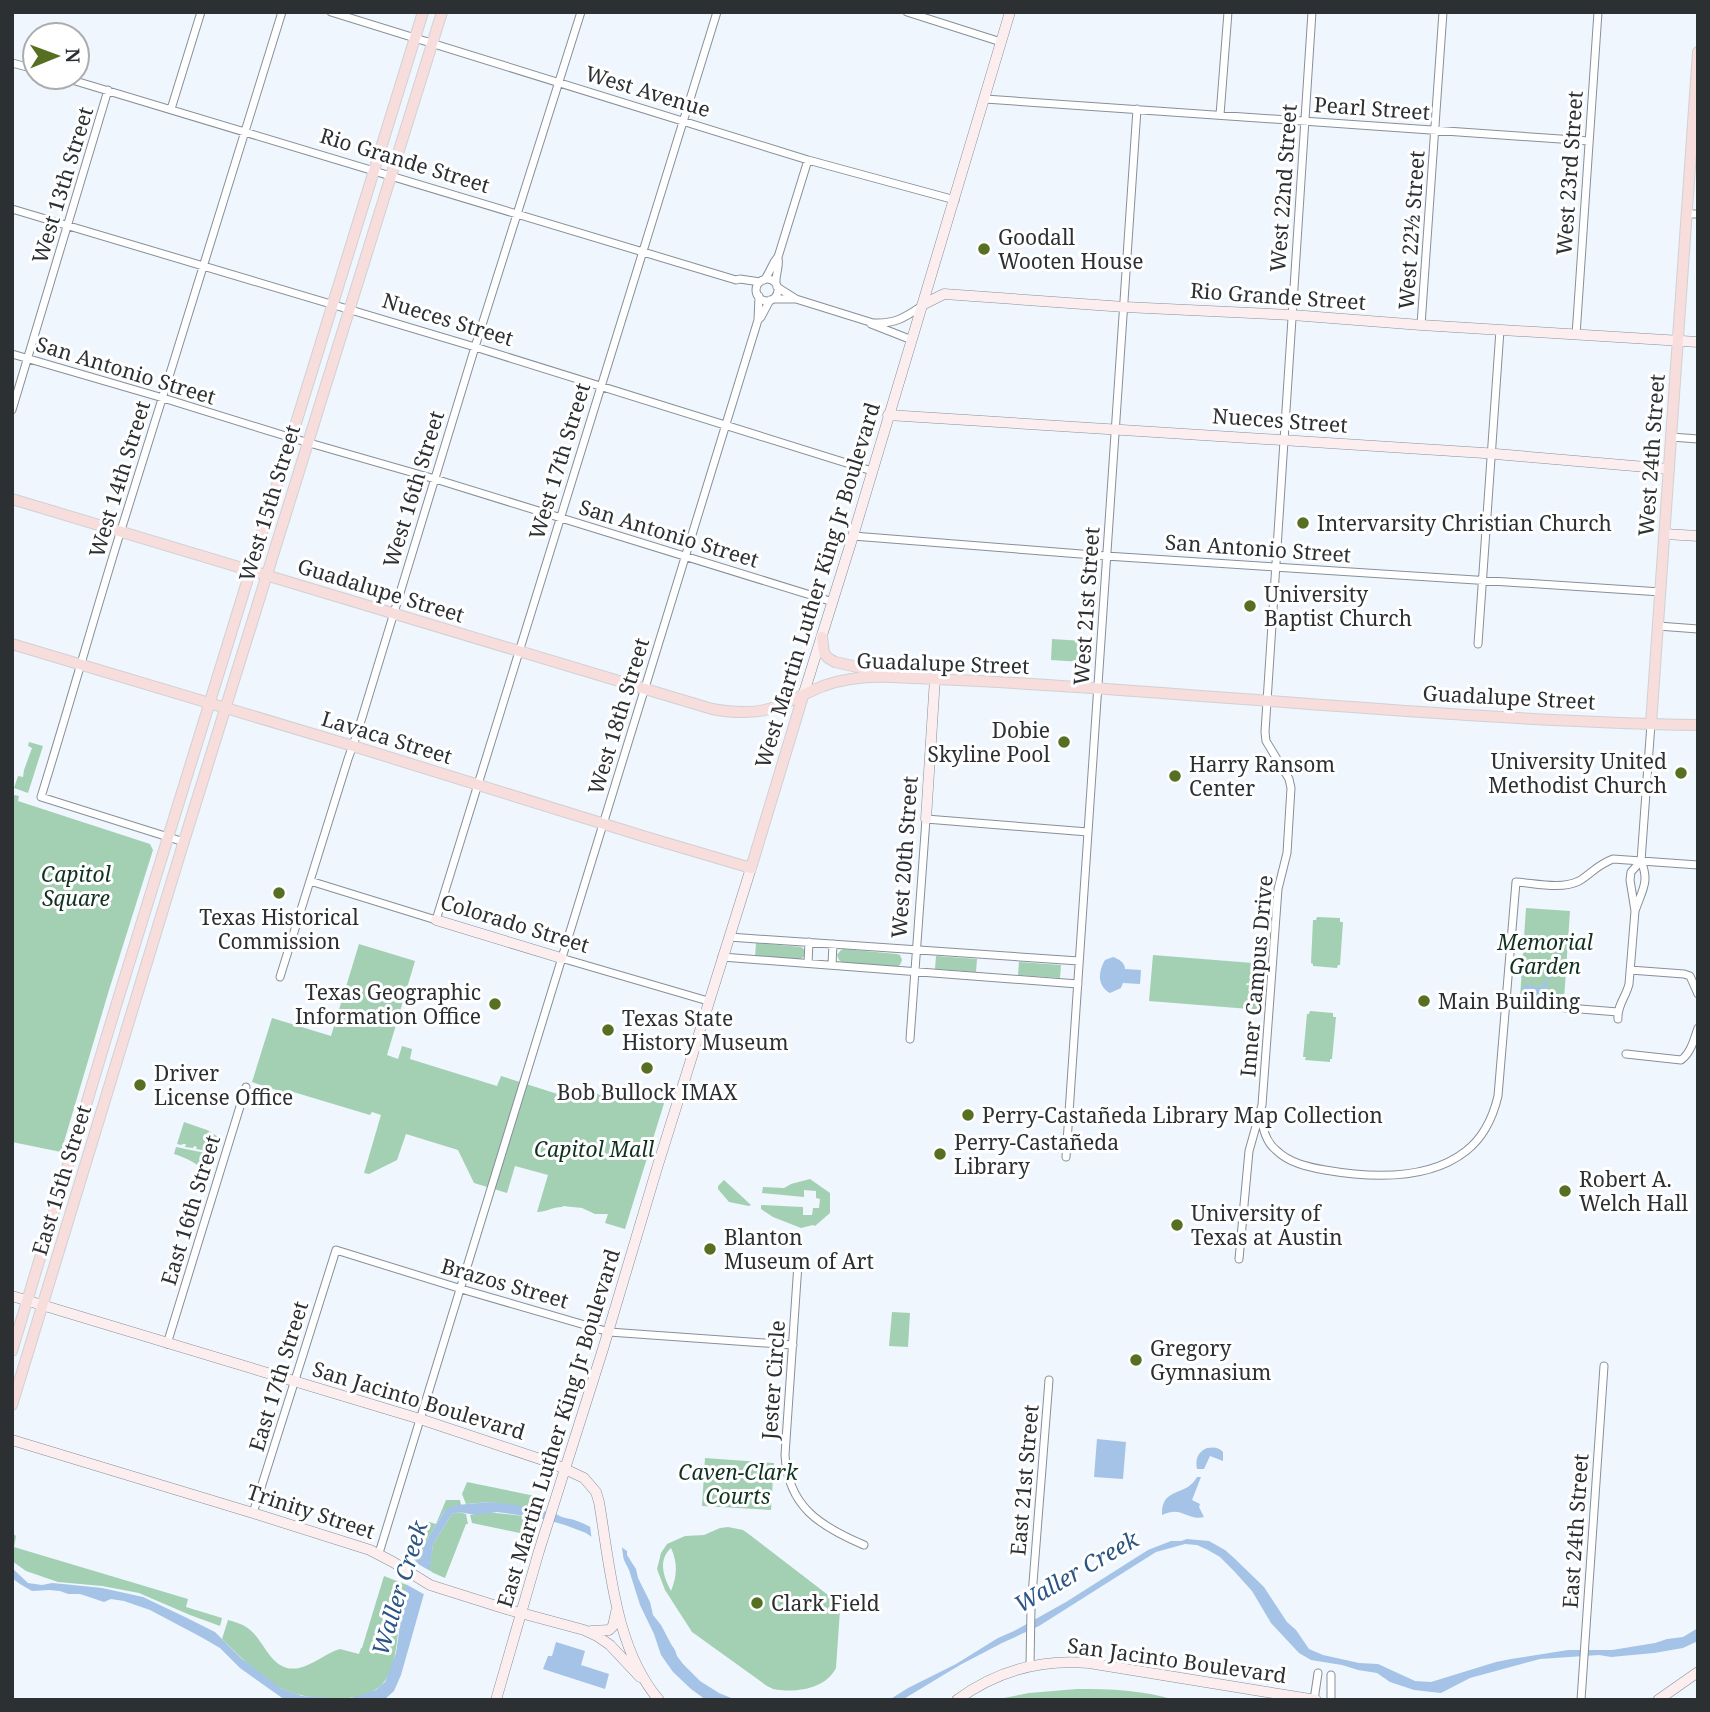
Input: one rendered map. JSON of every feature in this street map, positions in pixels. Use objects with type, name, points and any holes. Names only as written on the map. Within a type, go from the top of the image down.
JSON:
[{"type":"main road","name":"West 15th Street","points":[[118,1002],[423,12]]},
{"type":"main road","name":"West 15th Street","points":[[134,1006],[442,12]]},
{"type":"main road","name":"West 24th Street","points":[[1651,724],[1678,341],[1692,214],[1698,52]]},
{"type":"main road","name":"Guadalupe Street","points":[[12,499],[519,652],[732,713],[763,710],[846,679],[873,676],[1415,711],[1698,725]]},
{"type":"main road","points":[[822,637],[824,653],[828,658],[862,668],[873,676]]},
{"type":"main road","name":"Lavaca Street","points":[[12,644],[751,868]]},
{"type":"main road","name":"West Martin Luther King Jr Boulevard","points":[[751,868],[803,696]]},
{"type":"main road","name":"East 15th Street","points":[[12,1351],[118,1002]]},
{"type":"main road","name":"East 15th Street","points":[[12,1405],[134,1006]]},
{"type":"street","points":[[172,109],[201,12]]},
{"type":"street","name":"West 14th Street","points":[[168,837],[41,797],[282,12]]},
{"type":"street","name":"West Avenue","points":[[331,12],[808,160],[955,200]]},
{"type":"street","name":"West 16th Street","points":[[280,977],[581,12]]},
{"type":"street","name":"West 17th Street","points":[[436,920],[717,12]]},
{"type":"street","points":[[906,12],[1001,42]]},
{"type":"street","name":"West Martin Luther King Jr Boulevard","points":[[803,696],[1010,12]]},
{"type":"street","points":[[1220,115],[1228,12]]},
{"type":"street","name":"West 22nd Street","points":[[1266,701],[1312,12]]},
{"type":"street","name":"West 22½ Street","points":[[1421,325],[1443,12]]},
{"type":"street","name":"West 23rd Street","points":[[1576,335],[1598,12]]},
{"type":"street","name":"Rio Grande Street","points":[[91,85],[736,281],[758,295]]},
{"type":"street","name":"West 13th Street","points":[[12,410],[108,90]]},
{"type":"street","name":"Pearl Street","points":[[985,99],[1589,141]]},
{"type":"street","name":"West 21st Street","points":[[1066,1157],[1137,109]]},
{"type":"street","points":[[778,257],[769,274],[757,287],[758,295],[764,300],[772,299],[778,292],[778,257],[808,160]]},
{"type":"street","name":"Nueces Street","points":[[12,209],[475,347],[872,471]]},
{"type":"street","points":[[762,281],[769,279],[777,286]]},
{"type":"street","name":"Rio Grande Street","points":[[736,281],[762,281]]},
{"type":"street","name":"Rio Grande Street","points":[[777,286],[796,299],[912,340]]},
{"type":"street","name":"Rio Grande Street","points":[[864,321],[890,323],[904,318],[944,294],[1698,342]]},
{"type":"street","name":"West 18th Street","points":[[379,1553],[758,320],[758,295]]},
{"type":"street","name":"Rio Grande Street","points":[[772,299],[796,299]]},
{"type":"street","name":"West 18th Street","points":[[758,320],[772,299]]},
{"type":"street","points":[[1478,644],[1500,330]]},
{"type":"street","name":"San Antonio Street","points":[[12,354],[435,479],[833,602]]},
{"type":"street","name":"Nueces Street","points":[[888,415],[1492,454],[1669,469]]},
{"type":"street","points":[[1671,437],[1698,439]]},
{"type":"street","points":[[1665,534],[1698,537]]},
{"type":"street","name":"San Antonio Street","points":[[853,536],[1106,556],[1661,592]]},
{"type":"street","points":[[1658,626],[1698,629]]},
{"type":"street","name":"West 20th Street","points":[[910,1039],[936,678]]},
{"type":"street","name":"Inner Campus Drive","points":[[1239,1259],[1248,1151],[1262,1105],[1278,889],[1287,853],[1291,789],[1287,774],[1266,741],[1266,701]]},
{"type":"street","name":"West 24th Street","points":[[1634,911],[1647,874],[1641,861],[1651,724]]},
{"type":"street","points":[[926,819],[1088,832]]},
{"type":"street","points":[[168,837],[184,842]]},
{"type":"street","points":[[1262,1105],[1262,1127],[1269,1142],[1282,1155],[1300,1164],[1342,1173],[1380,1175],[1414,1172],[1448,1162],[1478,1139],[1496,1106],[1516,882],[1565,885],[1578,881],[1601,863],[1613,859],[1698,865]]},
{"type":"street","name":"West 24th Street","points":[[1506,1003],[1618,1016],[1619,1005],[1628,990],[1630,970],[1634,911],[1631,872],[1641,861]]},
{"type":"street","name":"West Martin Luther King Jr Boulevard","points":[[657,1168],[751,868]]},
{"type":"street","name":"Colorado Street","points":[[310,881],[708,1001]]},
{"type":"street","points":[[729,937],[1079,961]]},
{"type":"street","points":[[808,963],[810,942]]},
{"type":"street","points":[[832,965],[833,944]]},
{"type":"street","points":[[722,957],[1078,984]]},
{"type":"street","points":[[1630,970],[1690,976],[1698,995]]},
{"type":"street","points":[[118,1002],[134,1006]]},
{"type":"street","points":[[1626,1054],[1681,1059],[1686,1056],[1698,1028]]},
{"type":"street","name":"East 16th Street","points":[[167,1344],[246,1087]]},
{"type":"street","points":[[67,1168],[83,1173]]},
{"type":"street","name":"East Martin Luther King Jr Boulevard","points":[[496,1700],[657,1168]]},
{"type":"street","name":"Brazos Street","points":[[336,1250],[608,1332],[793,1345]]},
{"type":"street","name":"East 17th Street","points":[[253,1513],[336,1250]]},
{"type":"street","name":"Jester Circle","points":[[799,1264],[785,1455],[788,1481],[800,1503],[816,1518],[863,1545]]},
{"type":"street","name":"San Jacinto Boulevard","points":[[12,1296],[420,1419],[566,1468],[584,1478],[596,1492],[620,1620],[627,1641],[652,1691],[660,1700]]},
{"type":"street","name":"East 24th Street","points":[[1581,1700],[1604,1366]]},
{"type":"street","name":"East 21st Street","points":[[1030,1666],[1030,1616],[1049,1380]]},
{"type":"street","name":"Trinity Street","points":[[12,1440],[379,1553],[429,1585],[521,1614],[584,1630],[610,1644],[652,1691]]},
{"type":"street","points":[[584,1630],[609,1630],[615,1618],[616,1599]]},
{"type":"street","name":"San Jacinto Boulevard","points":[[957,1700],[996,1677],[1030,1666],[1061,1662],[1089,1663],[1315,1700]]},
{"type":"street","points":[[1658,1700],[1698,1672]]},
{"type":"street","points":[[1315,1700],[1318,1673]]},
{"type":"street","points":[[1331,1675],[1331,1700]]},
{"type":"green space","points":[[1052,639],[1083,641],[1082,662],[1051,660]]},
{"type":"green space","points":[[29,742],[43,746],[28,793],[14,788],[18,776],[23,777],[32,748],[28,746]]},
{"type":"green space","name":"Capitol Square","points":[[19,796],[18,801],[150,844],[153,850],[61,1152],[12,1142],[12,797]]},
{"type":"green space","name":"Memorial Garden","points":[[1526,908],[1570,911],[1564,1000],[1520,998]]},
{"type":"green space","points":[[1317,917],[1340,918],[1340,922],[1343,922],[1340,965],[1337,968],[1313,966],[1311,963],[1313,920]]},
{"type":"green space","points":[[756,943],[801,947],[805,950],[805,956],[799,960],[755,957]]},
{"type":"green space","name":"Capitol Mall","points":[[359,944],[415,961],[387,1055],[398,1059],[402,1046],[412,1049],[410,1059],[497,1086],[501,1076],[567,1097],[576,1088],[589,1085],[602,1096],[612,1096],[625,1084],[666,1097],[625,1229],[605,1223],[608,1214],[595,1214],[582,1208],[563,1206],[537,1212],[548,1175],[515,1166],[507,1193],[474,1183],[458,1150],[406,1134],[397,1160],[369,1174],[364,1173],[381,1115],[372,1112],[370,1115],[252,1082],[272,1018],[331,1036]]},
{"type":"green space","points":[[844,949],[897,954],[902,960],[896,967],[843,963],[837,955]]},
{"type":"green space","points":[[1153,955],[1265,964],[1264,982],[1246,985],[1263,990],[1262,1010],[1149,1001]]},
{"type":"green space","points":[[936,956],[977,959],[976,972],[935,969]]},
{"type":"green space","points":[[1019,962],[1061,965],[1060,978],[1018,975]]},
{"type":"green space","points":[[1310,1011],[1333,1013],[1333,1017],[1336,1017],[1330,1062],[1305,1060],[1306,1057],[1303,1057],[1307,1014]]},
{"type":"green space","points":[[184,1122],[220,1138],[216,1152],[177,1144]]},
{"type":"green space","points":[[176,1147],[215,1155],[209,1174],[206,1176],[197,1165],[174,1154]]},
{"type":"green space","points":[[810,1179],[830,1193],[830,1213],[815,1226],[801,1228],[761,1209],[761,1205],[803,1207],[803,1215],[812,1215],[813,1208],[819,1208],[820,1199],[816,1198],[816,1191],[804,1190],[804,1197],[762,1193],[763,1187],[784,1188]]},
{"type":"green space","points":[[724,1180],[751,1205],[729,1202],[718,1189]]},
{"type":"green space","points":[[892,1312],[910,1313],[908,1347],[889,1346]]},
{"type":"green space","name":"Caven-Clark Courts","points":[[705,1458],[774,1463],[771,1510],[702,1506]]},
{"type":"green space","points":[[467,1482],[540,1497],[537,1509],[491,1502],[466,1504],[462,1494]]},
{"type":"green space","points":[[446,1500],[460,1500],[461,1505],[445,1510],[419,1559],[415,1561],[412,1557],[429,1522],[436,1524]]},
{"type":"green space","points":[[487,1512],[534,1517],[529,1535],[472,1523],[470,1515]]},
{"type":"green space","points":[[452,1514],[466,1514],[468,1524],[445,1578],[429,1571],[433,1544]]},
{"type":"green space","points":[[720,1528],[743,1530],[839,1606],[836,1668],[824,1681],[799,1690],[773,1689],[692,1632],[665,1590],[657,1569],[661,1553],[667,1544],[685,1536],[704,1535]],"holes":[[[671,1548],[676,1570],[671,1591],[663,1563]]]},
{"type":"green space","points":[[12,1533],[16,1536],[14,1547],[188,1599],[186,1607],[222,1618],[220,1626],[139,1593],[58,1582],[26,1571],[12,1561]]},
{"type":"green space","points":[[384,1576],[407,1585],[403,1616],[389,1673],[378,1688],[366,1694],[352,1698],[320,1698],[280,1688],[264,1678],[222,1639],[228,1620],[242,1624],[255,1635],[275,1661],[290,1668],[299,1668],[340,1649],[359,1654]]},
{"type":"green space","points":[[1077,1689],[1139,1692],[1175,1700],[999,1699],[1029,1693]]},
{"type":"water","points":[[1559,944],[1557,966],[1553,976],[1548,979],[1544,993],[1523,993],[1526,984],[1539,988],[1547,980],[1547,972],[1552,968]]},
{"type":"water","points":[[1113,957],[1124,965],[1125,969],[1141,970],[1140,984],[1123,983],[1121,988],[1110,993],[1103,987],[1101,969],[1105,960]]},
{"type":"water","points":[[1097,1439],[1126,1442],[1123,1479],[1094,1477]]},
{"type":"water","points":[[1207,1448],[1221,1450],[1223,1461],[1210,1456],[1204,1469],[1197,1469],[1198,1456]]},
{"type":"water","points":[[1197,1477],[1201,1477],[1192,1500],[1200,1504],[1204,1517],[1193,1517],[1180,1512],[1162,1515],[1166,1500],[1193,1483]]},
{"type":"water","points":[[491,1502],[517,1505],[574,1520],[597,1531],[627,1551],[650,1602],[653,1615],[677,1656],[700,1681],[736,1700],[706,1700],[673,1672],[661,1655],[629,1570],[613,1545],[565,1525],[540,1518],[497,1512],[452,1514],[433,1544],[429,1576],[401,1675],[394,1691],[384,1700],[285,1700],[240,1668],[220,1648],[150,1610],[124,1601],[111,1599],[104,1602],[80,1594],[32,1591],[12,1578],[12,1568],[28,1583],[102,1588],[143,1597],[215,1632],[242,1659],[282,1689],[302,1696],[348,1699],[376,1690],[385,1682],[396,1653],[403,1615],[403,1594],[415,1561],[419,1559],[445,1510],[456,1505]]},
{"type":"water","points":[[1171,1541],[1209,1541],[1234,1558],[1264,1587],[1309,1649],[1359,1663],[1378,1664],[1415,1681],[1431,1682],[1511,1659],[1568,1650],[1612,1650],[1655,1643],[1683,1637],[1698,1628],[1698,1641],[1683,1648],[1654,1653],[1540,1659],[1470,1678],[1441,1693],[1414,1690],[1390,1682],[1377,1673],[1311,1660],[1299,1653],[1271,1623],[1252,1591],[1220,1557],[1197,1545],[1185,1544],[1156,1552],[1039,1626],[960,1665],[902,1700],[889,1700],[1066,1602],[1148,1550]]},
{"type":"water","points":[[556,1642],[585,1651],[581,1665],[609,1674],[605,1689],[543,1669],[548,1656],[552,1656]]},
{"type":"pier","points":[[590,1526],[621,1541],[624,1562],[620,1561],[611,1548],[592,1541]]},
{"type":"pier","points":[[413,1558],[432,1572],[427,1596],[404,1583]]},
{"type":"place","name":"Goodall Wooten House","points":[[984,249]]},
{"type":"place","name":"Intervarsity Christian Church","points":[[1303,523]]},
{"type":"place","name":"University Baptist Church","points":[[1250,606]]},
{"type":"place","name":"Dobie Skyline Pool","points":[[1064,742]]},
{"type":"place","name":"University United Methodist Church","points":[[1681,773]]},
{"type":"place","name":"Harry Ransom Center","points":[[1175,776]]},
{"type":"place","name":"Texas Historical Commission","points":[[279,893]]},
{"type":"place","name":"Main Building","points":[[1424,1001]]},
{"type":"place","name":"Texas Geographic Information Office","points":[[495,1004]]},
{"type":"place","name":"Texas State History Museum","points":[[608,1030]]},
{"type":"place","name":"Bob Bullock IMAX","points":[[647,1068]]},
{"type":"place","name":"Driver License Office","points":[[140,1085]]},
{"type":"place","name":"Perry-Castañeda Library Map Collection","points":[[968,1115]]},
{"type":"place","name":"Perry-Castañeda Library","points":[[940,1154]]},
{"type":"place","name":"Robert A. Welch Hall","points":[[1565,1191]]},
{"type":"place","name":"University of Texas at Austin","points":[[1177,1225]]},
{"type":"place","name":"Blanton Museum of Art","points":[[710,1249]]},
{"type":"place","name":"Gregory Gymnasium","points":[[1136,1360]]},
{"type":"place","name":"Clark Field","points":[[757,1603]]},
{"type":"water label","name":"Waller Creek","points":[[1076,1571]]},
{"type":"water label","name":"Waller Creek","points":[[399,1588]]}]
